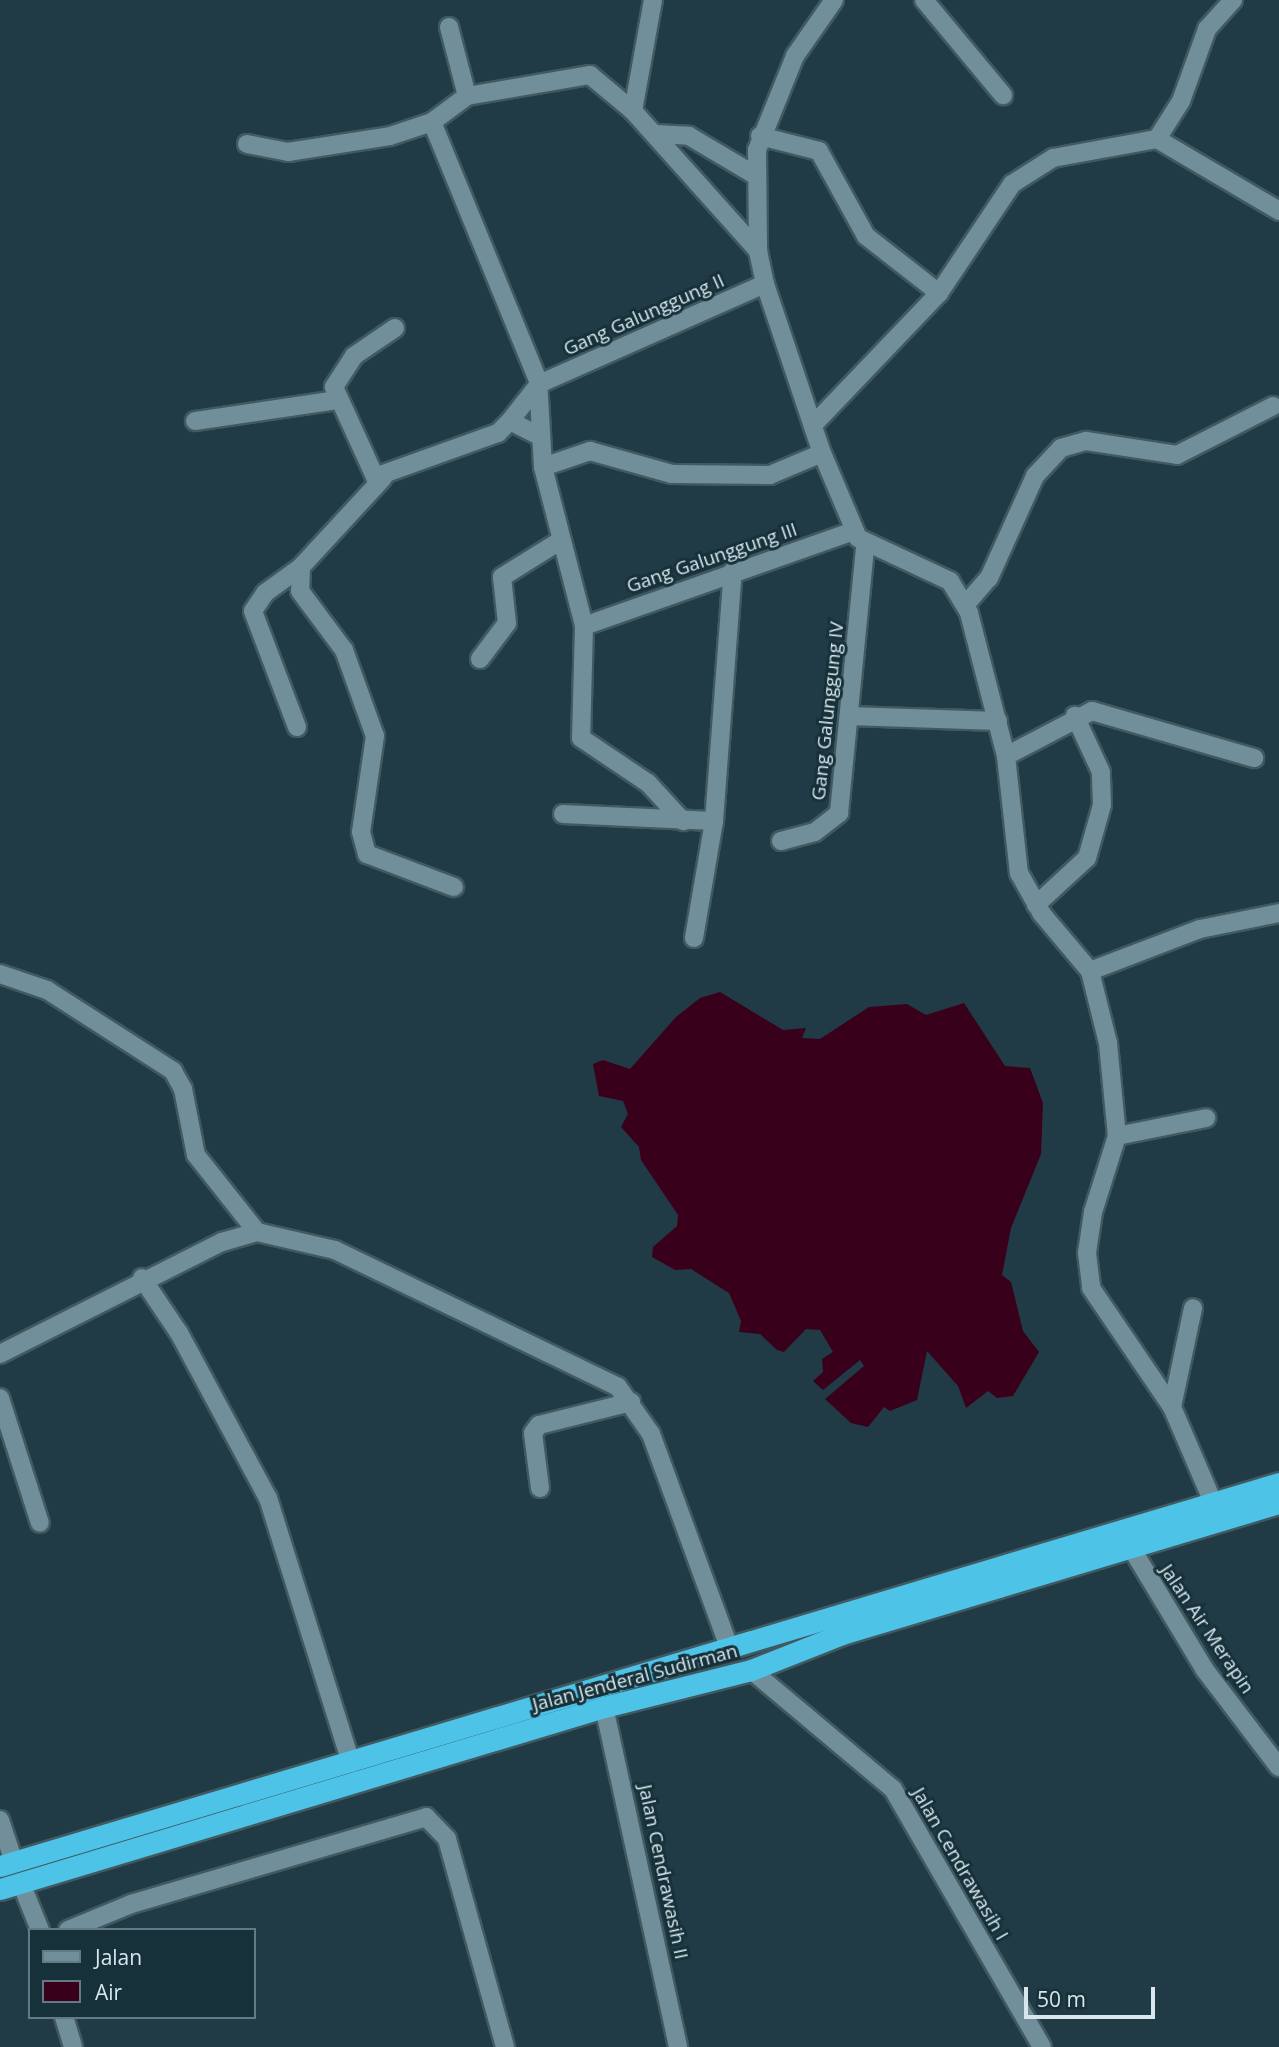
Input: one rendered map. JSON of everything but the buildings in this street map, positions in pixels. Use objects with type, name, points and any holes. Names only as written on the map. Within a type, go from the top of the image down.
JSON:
[{"type":"highway","name":"Jalan Jenderal Sudirman","points":[[0,1889],[604,1707],[751,1670],[840,1625],[1213,1502],[1279,1483]]},
{"type":"highway","name":"Jalan Jenderal Sudirman","points":[[7,1864],[730,1650],[840,1625],[1279,1503]]},
{"type":"street","points":[[634,111],[653,0]]},
{"type":"street","points":[[834,0],[795,56],[760,136],[755,175],[758,251],[765,284],[822,453],[860,538],[950,581],[966,604],[1006,756],[1019,873],[1036,905],[1090,971],[1108,1043],[1117,1136],[1093,1212],[1089,1276],[1100,1304],[1172,1407],[1213,1502]]},
{"type":"street","points":[[924,0],[1003,95]]},
{"type":"street","points":[[1157,139],[1181,101],[1207,29],[1233,0]]},
{"type":"street","points":[[449,27],[467,96]]},
{"type":"street","points":[[247,144],[288,152],[390,136],[432,122],[467,96],[579,73],[606,82],[758,251]]},
{"type":"street","points":[[432,122],[539,384],[539,436],[543,467],[558,542],[584,626],[583,744],[648,783],[683,821]]},
{"type":"street","points":[[655,134],[689,136],[755,175]]},
{"type":"street","points":[[760,136],[819,152],[866,236],[939,293]]},
{"type":"street","points":[[814,424],[939,293],[1012,184],[1029,171],[1104,145],[1157,139],[1279,211]]},
{"type":"street","name":"Gang Galunggung II","points":[[539,384],[765,284]]},
{"type":"street","points":[[383,478],[371,472],[338,400],[338,375],[395,328]]},
{"type":"street","points":[[298,727],[253,611],[265,593],[301,567],[383,478],[426,454],[498,433],[539,384]]},
{"type":"street","points":[[195,421],[338,400]]},
{"type":"street","points":[[966,604],[989,578],[1034,477],[1060,448],[1086,441],[1177,455],[1273,406]]},
{"type":"street","points":[[510,421],[539,436]]},
{"type":"street","points":[[543,467],[590,451],[672,474],[769,475],[822,453]]},
{"type":"street","name":"Gang Galunggung III","points":[[584,626],[733,571],[860,538]]},
{"type":"street","name":"Gang Galunggung IV","points":[[781,841],[815,832],[839,813],[849,716],[860,538]]},
{"type":"street","points":[[480,659],[507,623],[502,577],[558,542]]},
{"type":"street","points":[[301,567],[300,591],[344,650],[375,736],[365,849],[373,860],[454,887]]},
{"type":"street","points":[[694,938],[714,821],[733,571]]},
{"type":"street","points":[[1006,756],[1075,716],[1092,711],[1254,758]]},
{"type":"street","points":[[849,716],[998,721]]},
{"type":"street","points":[[1036,905],[1087,858],[1102,805],[1101,772],[1075,716]]},
{"type":"street","points":[[563,814],[714,821]]},
{"type":"street","points":[[1090,971],[1200,929],[1279,913]]},
{"type":"street","points":[[0,974],[47,990],[173,1071],[183,1090],[191,1146],[257,1232]]},
{"type":"street","points":[[1117,1136],[1206,1118]]},
{"type":"street","points":[[1,1350],[188,1254],[257,1232],[335,1250],[542,1347],[618,1387],[651,1434],[730,1650]]},
{"type":"street","points":[[142,1278],[179,1333],[268,1498],[351,1763]]},
{"type":"street","points":[[1172,1407],[1193,1308]]},
{"type":"street","points":[[0,1398],[40,1523]]},
{"type":"street","points":[[540,1488],[533,1433],[539,1425],[631,1402]]},
{"type":"street","name":"Jalan Air Merapin","points":[[1129,1545],[1205,1670],[1279,1767]]},
{"type":"street","name":"Jalan Cendrawasih I","points":[[751,1670],[893,1789],[1042,2047]]},
{"type":"street","name":"Jalan Cendrawasih II","points":[[604,1707],[678,2047]]},
{"type":"street","points":[[73,1928],[131,1904],[426,1817],[447,1839],[505,2047]]},
{"type":"street","points":[[0,1820],[7,1864]]},
{"type":"street","points":[[21,1883],[39,1928]]},
{"type":"street","points":[[65,2019],[73,2047]]},
{"type":"water","points":[[720,992],[783,1030],[806,1028],[802,1038],[820,1039],[869,1007],[907,1004],[926,1015],[964,1003],[1005,1066],[1030,1068],[1043,1103],[1041,1154],[1011,1228],[1002,1275],[1011,1282],[1023,1331],[1039,1352],[1013,1396],[997,1398],[988,1391],[966,1408],[958,1386],[927,1351],[917,1400],[890,1411],[884,1407],[868,1427],[851,1423],[825,1399],[864,1366],[860,1360],[823,1390],[813,1381],[823,1372],[822,1359],[833,1352],[820,1330],[806,1329],[784,1352],[777,1350],[760,1334],[739,1332],[741,1321],[729,1293],[691,1269],[675,1270],[652,1257],[653,1247],[677,1226],[678,1215],[641,1160],[639,1147],[621,1127],[628,1114],[623,1101],[599,1096],[593,1064],[603,1060],[630,1069],[676,1017],[700,998]]}]
